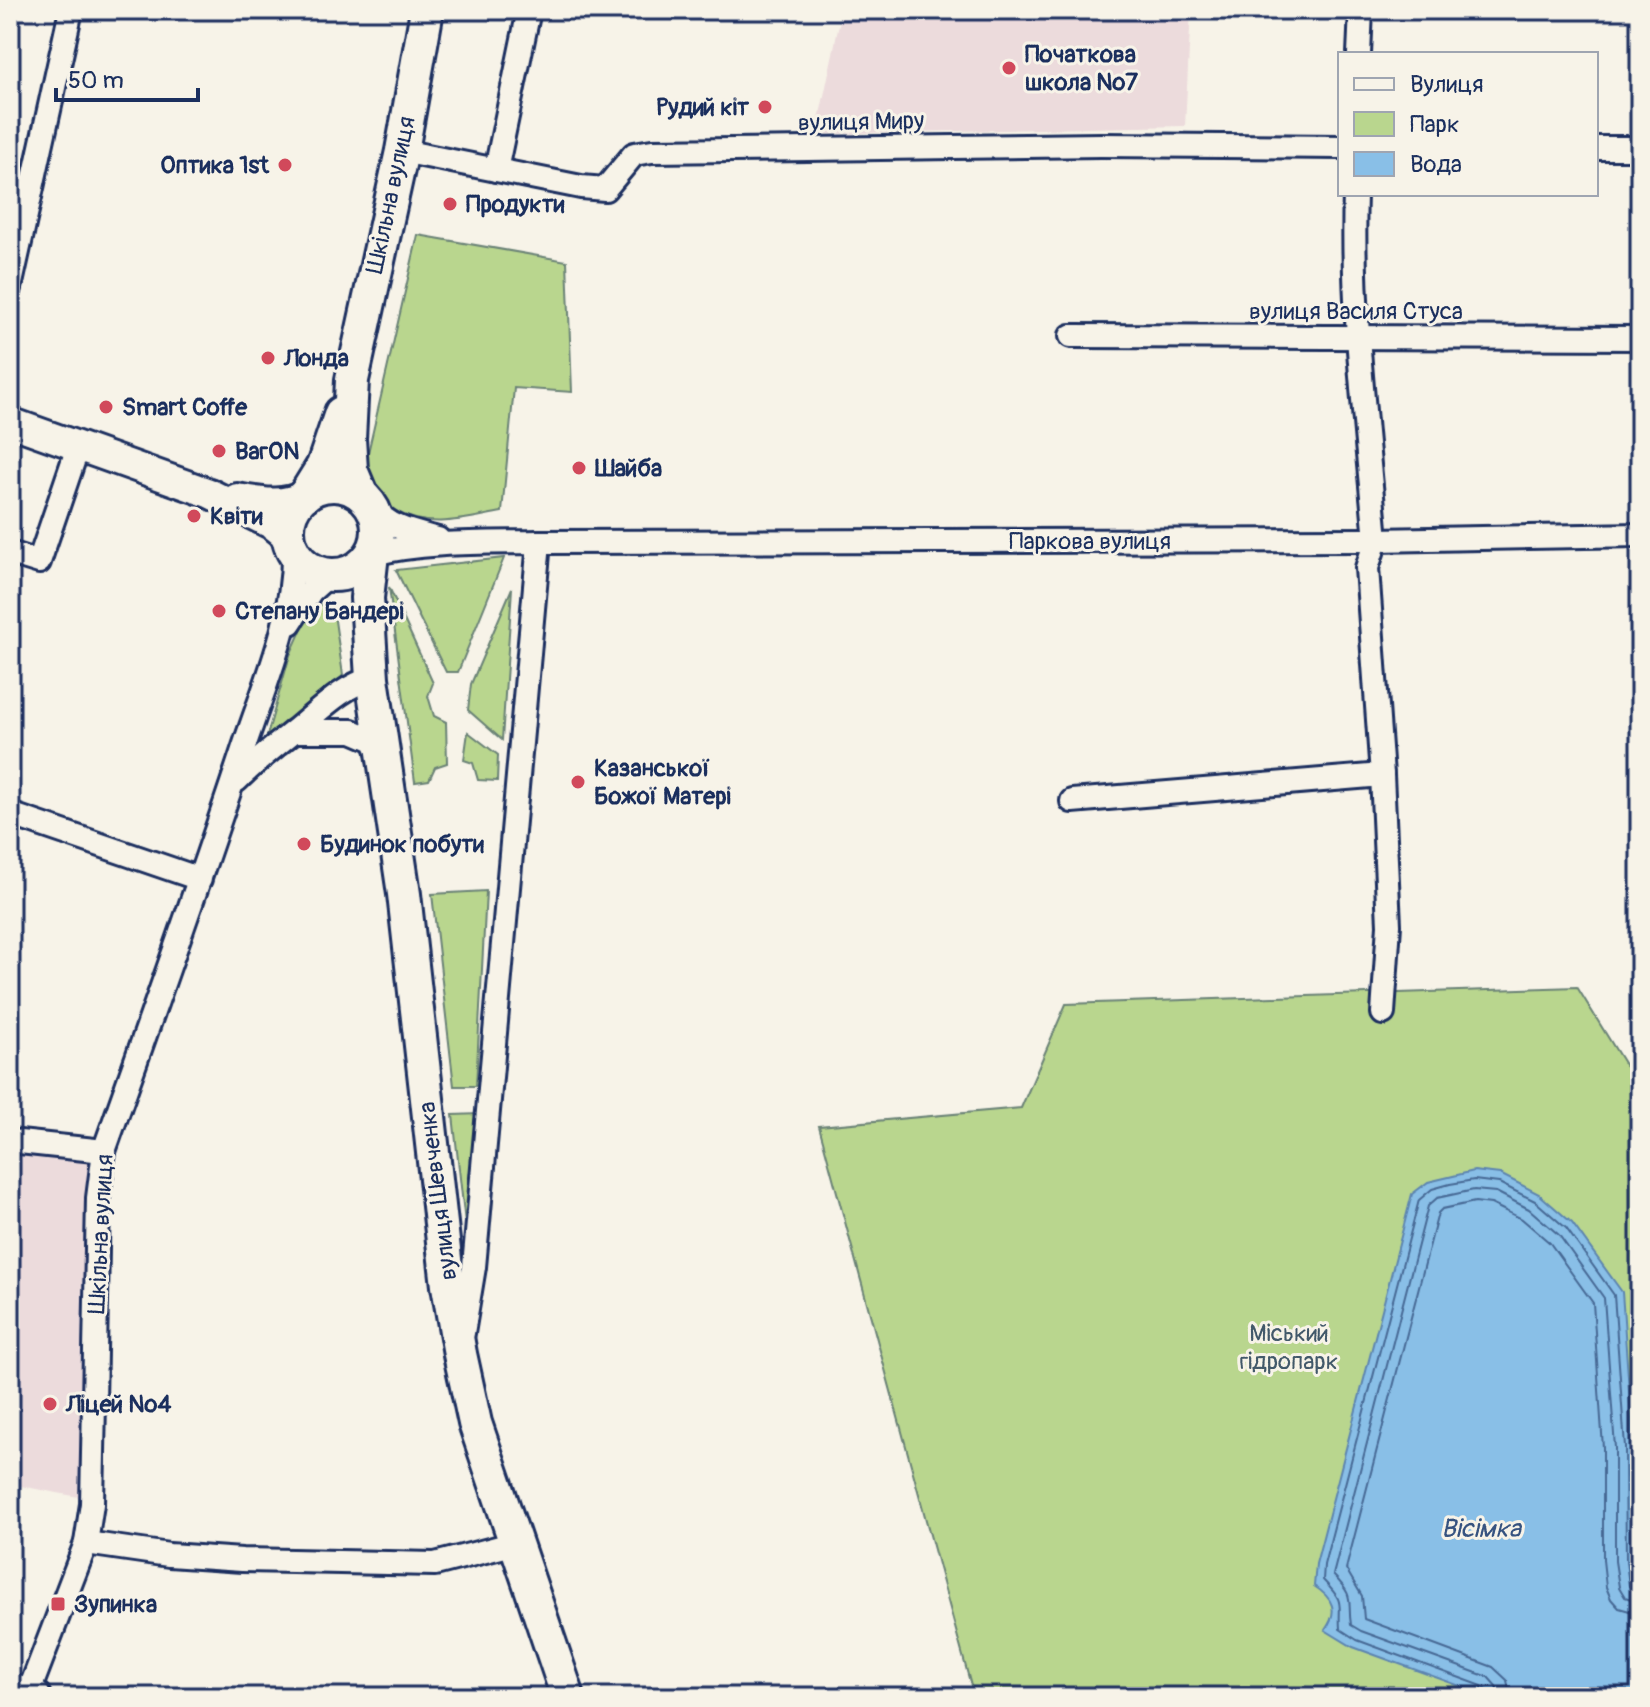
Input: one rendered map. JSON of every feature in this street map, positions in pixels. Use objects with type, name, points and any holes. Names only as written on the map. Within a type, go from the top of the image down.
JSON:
[{"type":"main road","name":"Шкільна вулиця","points":[[305,495],[323,466],[352,380],[402,151],[427,10]]},
{"type":"main road","name":"Шкільна вулиця","points":[[352,380],[351,470],[367,502]]},
{"type":"main road","points":[[333,485],[352,489],[367,502],[378,537],[372,554],[352,571],[329,575],[306,566],[293,550],[289,525],[294,508],[305,495],[323,486],[333,485]]},
{"type":"main road","name":"вулиця Шевченка","points":[[372,554],[367,598],[372,674],[404,894],[448,1286],[475,1423],[568,1697]]},
{"type":"main road","name":"вулиця Шевченка","points":[[329,575],[351,610],[372,674]]},
{"type":"street","points":[[10,288],[71,10]]},
{"type":"street","points":[[496,170],[529,10]]},
{"type":"street","points":[[1359,52],[1361,10]]},
{"type":"street","name":"вулиця Миру","points":[[402,151],[581,187],[605,189],[634,154],[652,151],[1101,145],[1338,147]]},
{"type":"street","points":[[1598,148],[1640,148]]},
{"type":"street","points":[[1355,196],[1359,337],[1376,540],[1367,568],[1389,925],[1383,1013]]},
{"type":"street","name":"вулиця Василя Стуса","points":[[1071,336],[1640,338]]},
{"type":"street","points":[[10,422],[209,493],[283,533],[293,550],[294,567],[278,645]]},
{"type":"street","points":[[10,553],[39,562],[78,447]]},
{"type":"street","points":[[209,493],[277,503],[291,502],[305,495]]},
{"type":"street","points":[[367,502],[385,521],[401,529],[454,543]]},
{"type":"street","name":"Паркова вулиця","points":[[454,543],[1376,540],[1640,535]]},
{"type":"street","points":[[460,1354],[474,1267],[539,542]]},
{"type":"street","points":[[372,554],[394,548],[454,543]]},
{"type":"street","points":[[278,645],[311,591],[329,575]]},
{"type":"street","name":"Шкільна вулиця","points":[[25,1695],[86,1543],[92,1504],[98,1198],[104,1151],[278,645]]},
{"type":"street","points":[[232,785],[261,756],[372,674]]},
{"type":"street","points":[[295,731],[352,731],[373,740],[385,762]]},
{"type":"street","points":[[1072,801],[1382,775]]},
{"type":"street","points":[[10,814],[200,879]]},
{"type":"street","points":[[10,1141],[104,1151]]},
{"type":"street","points":[[86,1543],[169,1555],[242,1560],[435,1564],[516,1543]]},
{"type":"shaded area","name":"Початкова школа №7","points":[[842,10],[1191,10],[1185,126],[816,134]]},
{"type":"shaded area","name":"Ліцей №4","points":[[10,1154],[96,1155],[84,1498],[10,1484]]},
{"type":"green space","points":[[418,235],[567,261],[572,392],[514,388],[502,512],[449,521],[410,517],[388,503],[365,466]]},
{"type":"green space","points":[[504,558],[458,672],[446,672],[396,570]]},
{"type":"green space","points":[[389,587],[433,683],[428,696],[434,716],[446,722],[447,763],[435,767],[429,780],[415,782]]},
{"type":"green space","points":[[512,588],[502,740],[468,710],[471,684]]},
{"type":"green space","points":[[323,603],[333,607],[343,675],[330,693],[266,739],[290,655],[308,615]]},
{"type":"green space","points":[[468,732],[498,755],[497,781],[478,780],[473,763],[464,760]]},
{"type":"green space","points":[[486,891],[476,1086],[454,1086],[432,894]]},
{"type":"green space","name":"Міський гідропарк","points":[[1577,987],[1640,1089],[1640,1697],[974,1697],[819,1126],[1021,1108],[1066,1004]]},
{"type":"green space","points":[[480,1114],[469,1259],[453,1115]]},
{"type":"water","name":"Вісімка","points":[[1474,1171],[1500,1174],[1539,1194],[1572,1223],[1622,1292],[1633,1447],[1633,1560],[1640,1595],[1640,1697],[1490,1697],[1353,1647],[1325,1630],[1333,1611],[1330,1600],[1314,1586],[1316,1564],[1412,1194],[1428,1182]]},
{"type":"place","name":"Початкова школа №7","points":[[1009,68]]},
{"type":"place","name":"Рудий кіт","points":[[765,107]]},
{"type":"place","name":"Оптика 1st","points":[[285,165]]},
{"type":"place","name":"Продукти","points":[[450,204]]},
{"type":"place","name":"Лонда","points":[[268,358]]},
{"type":"place","name":"Smart Coffe","points":[[106,407]]},
{"type":"place","name":"ВагON","points":[[219,451]]},
{"type":"place","name":"Шайба","points":[[579,468]]},
{"type":"place","name":"Квiти","points":[[194,516]]},
{"type":"place","name":"Степану Бандері","points":[[219,611]]},
{"type":"place","name":"Казанської Божої Матері","points":[[578,782]]},
{"type":"place","name":"Будинок побути","points":[[304,844]]},
{"type":"place","name":"Ліцей №4","points":[[50,1404]]},
{"type":"place","name":"Зупинка","points":[[58,1604]]}]
